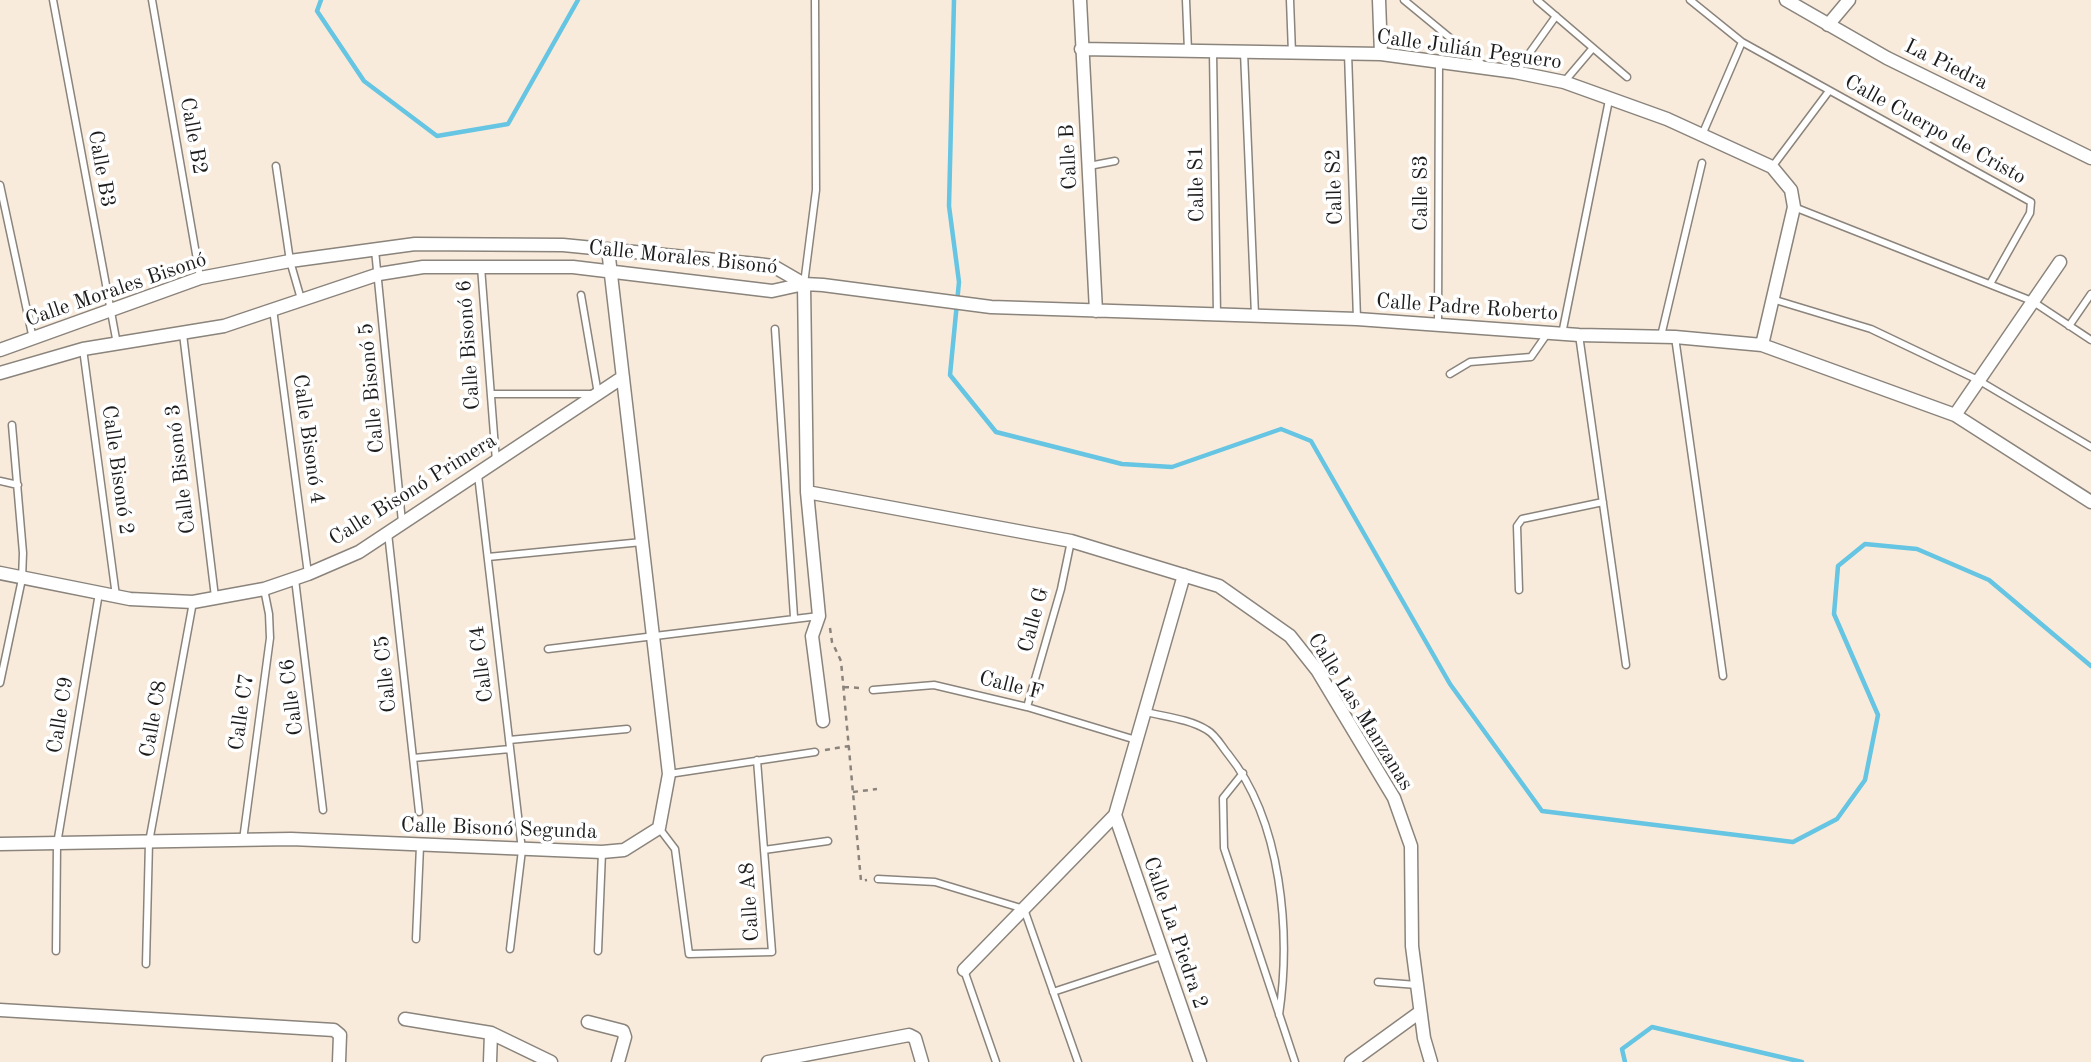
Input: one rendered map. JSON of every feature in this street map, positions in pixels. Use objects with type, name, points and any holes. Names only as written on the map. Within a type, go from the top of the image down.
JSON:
[{"type":"street","name":"Calle B","points":[[1080,0],[1096,311]]},
{"type":"street","points":[[1379,0],[1381,54]]},
{"type":"street","name":"La Piedra","points":[[1786,0],[1828,25],[2091,158]]},
{"type":"street","points":[[1828,25],[1849,0]]},
{"type":"street","name":"Calle Julián Peguero","points":[[1081,49],[1381,54],[1516,72],[1564,82],[1609,100],[1667,118],[1772,167]]},
{"type":"street","points":[[1762,345],[1794,207],[1791,190],[1772,167]]},
{"type":"street","name":"Calle Morales Bisonó","points":[[0,350],[200,278],[290,261],[415,244],[563,245],[608,249],[773,266],[804,284]]},
{"type":"street","points":[[608,249],[669,774],[659,828]]},
{"type":"street","points":[[1955,415],[2060,262]]},
{"type":"street","name":"Calle Morales Bisonó","points":[[0,373],[83,349],[225,326],[379,274],[423,267],[611,269],[772,291],[804,284]]},
{"type":"street","name":"Calle Padre Roberto","points":[[804,284],[991,307],[1357,319],[1762,345],[1955,415],[2091,502]]},
{"type":"street","points":[[804,284],[807,492],[824,617],[812,636],[823,721]]},
{"type":"street","name":"Calle Bisonó Primera","points":[[0,573],[116,596],[193,603],[264,589],[359,552],[623,377]]},
{"type":"street","name":"Calle Las Manzanas","points":[[807,492],[1071,541],[1219,586],[1290,636],[1317,670],[1394,798],[1411,846],[1412,946],[1420,1012],[1431,1062]]},
{"type":"street","points":[[964,970],[1115,816],[1184,575]]},
{"type":"street","name":"Calle La Piedra 2","points":[[1115,816],[1200,1062]]},
{"type":"street","name":"Calle Bisonó Segunda","points":[[0,844],[291,839],[602,852],[624,849],[659,828]]},
{"type":"street","points":[[0,1010],[334,1030],[341,1035],[339,1062]]},
{"type":"street","points":[[1351,1062],[1420,1012]]},
{"type":"street","points":[[405,1019],[491,1033],[551,1062]]},
{"type":"street","points":[[588,1022],[623,1031],[625,1037],[618,1062]]},
{"type":"street","points":[[491,1033],[491,1062]]},
{"type":"street","points":[[768,1062],[912,1035],[922,1062]]},
{"type":"lane","name":"Calle B3","points":[[53,0],[117,344]]},
{"type":"lane","name":"Calle B2","points":[[152,0],[200,278]]},
{"type":"lane","points":[[804,284],[816,190],[815,0]]},
{"type":"lane","points":[[1186,0],[1188,51]]},
{"type":"lane","points":[[1290,0],[1292,53]]},
{"type":"lane","points":[[1404,0],[1487,69]]},
{"type":"lane","points":[[1537,0],[1627,77]]},
{"type":"lane","name":"Calle Cuerpo de Cristo","points":[[1690,0],[1742,42],[2031,202],[2030,213],[1990,284]]},
{"type":"lane","points":[[1516,72],[1556,16]]},
{"type":"lane","points":[[1702,135],[1742,42]]},
{"type":"lane","points":[[1564,82],[1592,49]]},
{"type":"lane","name":"Calle S1","points":[[1213,52],[1217,315]]},
{"type":"lane","points":[[1244,52],[1255,315]]},
{"type":"lane","name":"Calle S2","points":[[1348,53],[1357,319]]},
{"type":"lane","name":"Calle S3","points":[[1438,324],[1439,62]]},
{"type":"lane","points":[[1772,167],[1829,91]]},
{"type":"lane","points":[[1562,334],[1609,100]]},
{"type":"lane","points":[[1089,166],[1115,162]]},
{"type":"lane","points":[[1702,163],[1668,337],[1723,676]]},
{"type":"lane","points":[[276,166],[290,261],[301,299]]},
{"type":"lane","points":[[0,185],[33,339]]},
{"type":"lane","points":[[1794,207],[2032,301],[2091,340]]},
{"type":"lane","name":"Calle Bisonó 5","points":[[375,249],[402,524]]},
{"type":"lane","name":"Calle Bisonó 6","points":[[481,267],[496,463]]},
{"type":"lane","points":[[2069,326],[2091,294]]},
{"type":"lane","points":[[491,394],[598,394],[581,295]]},
{"type":"lane","points":[[1772,299],[1871,329],[1978,380],[2091,447]]},
{"type":"lane","name":"Calle Bisonó 4","points":[[273,309],[308,574]]},
{"type":"lane","points":[[775,329],[794,617]]},
{"type":"lane","points":[[1450,374],[1470,362],[1531,358],[1547,333]]},
{"type":"lane","name":"Calle Bisonó 3","points":[[183,334],[215,599]]},
{"type":"lane","points":[[1580,335],[1626,666]]},
{"type":"lane","name":"Calle Bisonó 2","points":[[83,349],[116,596]]},
{"type":"lane","points":[[0,683],[22,579],[22,519],[12,425]]},
{"type":"lane","name":"Calle C4","points":[[478,475],[522,850],[510,949]]},
{"type":"lane","points":[[0,481],[18,485]]},
{"type":"lane","points":[[1518,590],[1517,526],[1522,519],[1603,502]]},
{"type":"lane","name":"Calle C5","points":[[388,533],[419,812]]},
{"type":"lane","name":"Calle G","points":[[1027,707],[1061,589],[1071,541]]},
{"type":"lane","points":[[488,557],[642,542]]},
{"type":"lane","name":"Calle C6","points":[[295,579],[323,810]]},
{"type":"lane","name":"Calle C7","points":[[243,840],[270,638],[264,589]]},
{"type":"lane","name":"Calle C9","points":[[56,951],[57,844],[99,593]]},
{"type":"lane","name":"Calle C8","points":[[146,964],[149,842],[193,603]]},
{"type":"lane","points":[[548,649],[653,638],[794,617],[824,617]]},
{"type":"lane","name":"Calle F","points":[[873,690],[934,685],[1027,707],[1138,740]]},
{"type":"lane","points":[[1146,712],[1182,720],[1207,730],[1243,773],[1255,796],[1281,894],[1286,968],[1279,1015]]},
{"type":"lane","points":[[509,740],[627,729]]},
{"type":"lane","points":[[413,758],[510,749]]},
{"type":"lane","points":[[669,774],[815,752]]},
{"type":"lane","name":"Calle A8","points":[[659,828],[675,849],[689,954],[772,952],[757,760]]},
{"type":"lane","points":[[1243,773],[1223,798],[1224,848],[1295,1062]]},
{"type":"lane","points":[[764,850],[828,841]]},
{"type":"lane","points":[[416,939],[420,846]]},
{"type":"lane","points":[[598,951],[602,852]]},
{"type":"lane","points":[[878,879],[935,882],[1024,909],[1078,1062]]},
{"type":"lane","points":[[1054,992],[1162,956]]},
{"type":"lane","points":[[964,970],[996,1062]]},
{"type":"lane","points":[[1378,982],[1417,985]]},
{"type":"path","points":[[824,617],[841,661],[861,881],[878,879]]},
{"type":"path","points":[[844,687],[873,690]]},
{"type":"path","points":[[815,752],[849,746]]},
{"type":"path","points":[[853,792],[877,789]]},
{"type":"waterway","points":[[321,0],[317,11],[364,81],[437,136],[508,124],[578,0]]},
{"type":"waterway","points":[[954,0],[949,206],[959,282],[950,375],[996,432],[1122,464],[1172,467],[1281,429],[1311,441],[1450,684],[1542,811],[1793,842],[1837,819],[1865,780],[1878,715],[1834,614],[1838,566],[1865,544],[1917,549],[1989,580],[2091,666]]},
{"type":"waterway","points":[[1625,1062],[1622,1049],[1652,1027],[1802,1062]]}]
